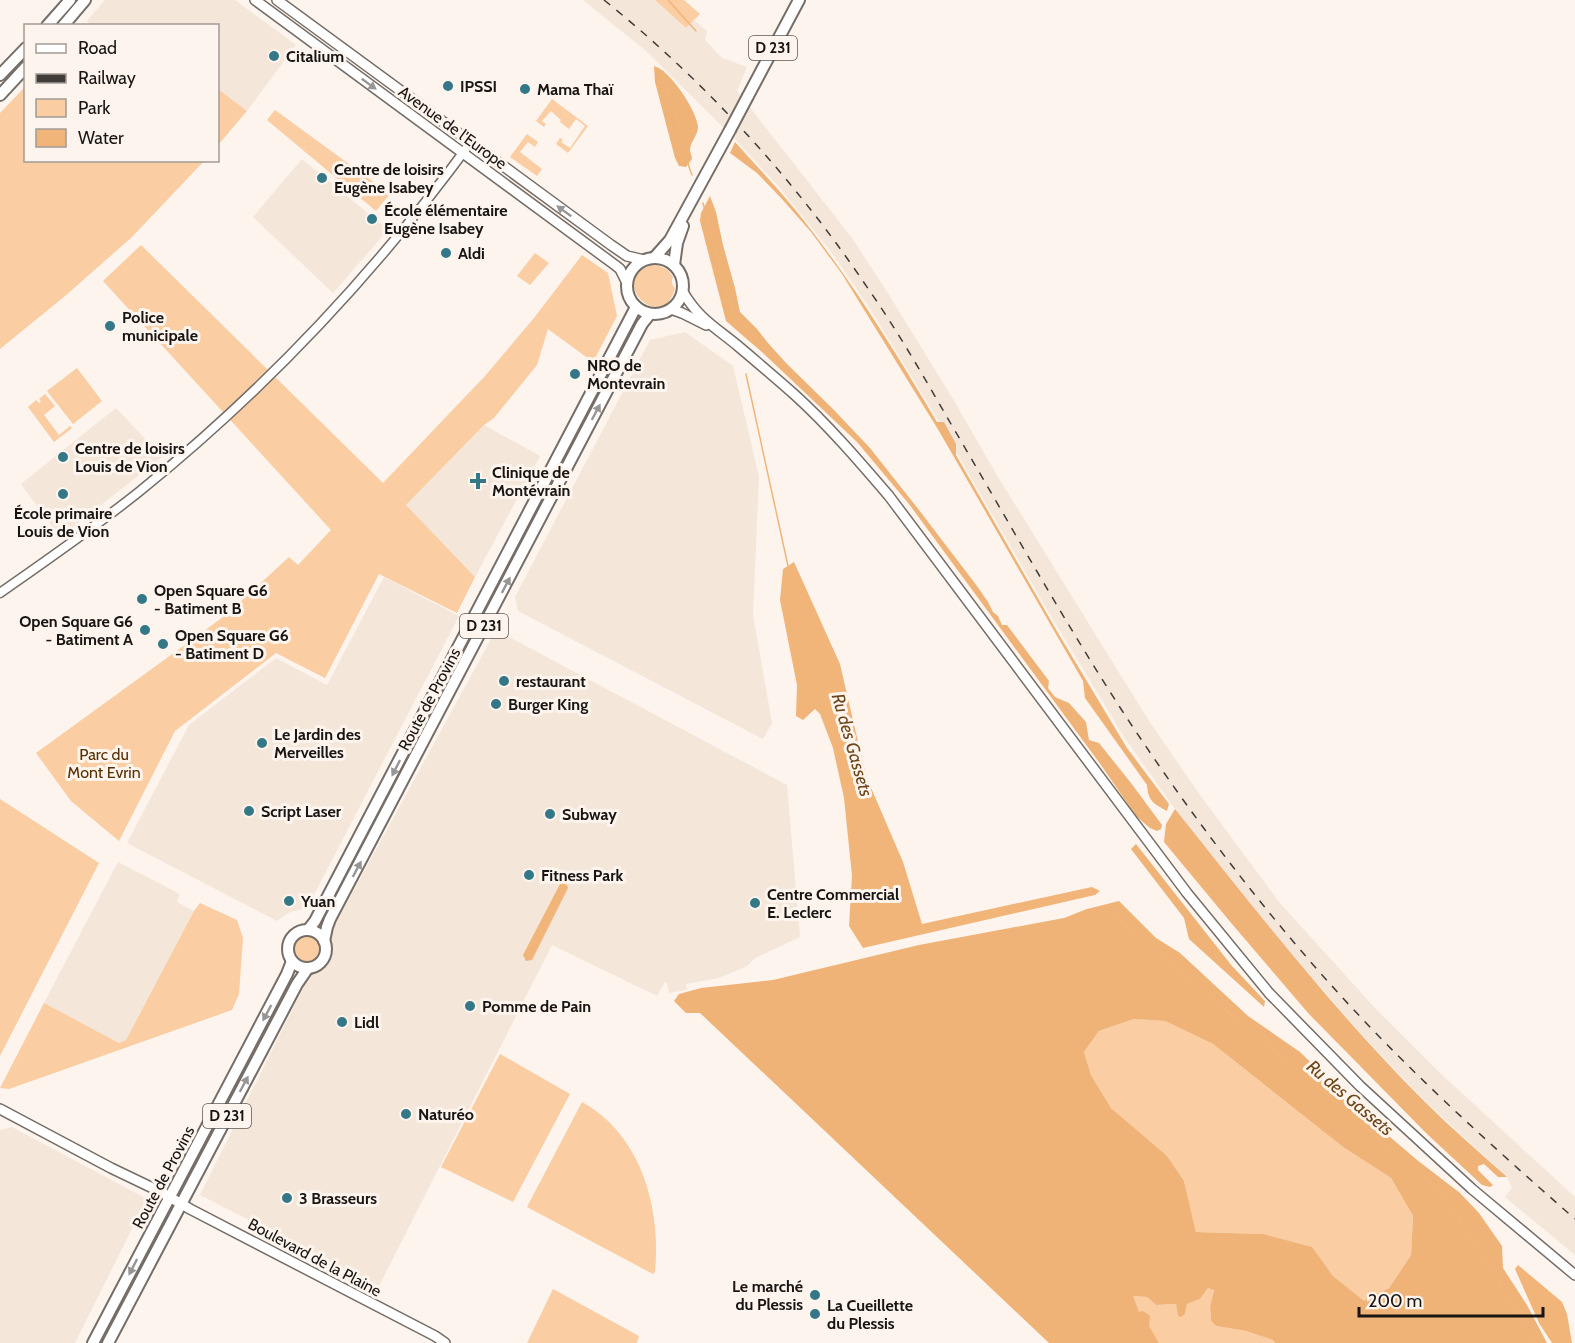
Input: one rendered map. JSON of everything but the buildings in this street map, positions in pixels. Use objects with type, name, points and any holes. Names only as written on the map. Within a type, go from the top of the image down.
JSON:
[{"type":"main road","points":[[49,24],[70,0]]},
{"type":"main road","points":[[65,24],[85,0]]},
{"type":"main road","name":"Avenue de l'Europe","points":[[277,0],[367,66],[466,148],[620,269],[627,283]]},
{"type":"main road","name":"D 231","points":[[627,283],[633,269],[649,259],[670,240],[799,0]]},
{"type":"main road","points":[[256,1],[267,3],[353,63],[367,66]]},
{"type":"main road","name":"Avenue de l'Europe","points":[[256,1],[410,114],[524,181],[627,256],[649,259]]},
{"type":"main road","points":[[0,75],[24,50]]},
{"type":"main road","points":[[0,95],[24,69]]},
{"type":"main road","name":"D 231","points":[[683,292],[682,278],[674,265],[677,243],[691,203]]},
{"type":"main road","points":[[649,259],[668,261],[674,265]]},
{"type":"main road","points":[[627,283],[628,292],[636,307],[650,314],[671,309],[683,292]]},
{"type":"main road","points":[[683,292],[690,304],[714,329],[794,394],[857,458],[889,496],[1187,893],[1269,993],[1360,1086],[1472,1189],[1574,1275]]},
{"type":"main road","name":"Route de Provins","points":[[308,930],[315,921],[382,795],[636,307]]},
{"type":"main road","points":[[671,309],[714,329]]},
{"type":"main road","name":"Route de Provins","points":[[324,941],[330,919],[642,324],[650,314]]},
{"type":"main road","points":[[308,930],[319,934],[324,941],[326,953],[314,967],[299,966],[292,961],[288,945],[296,933],[308,930]]},
{"type":"main road","name":"Route de Provins","points":[[108,1343],[148,1266],[218,1107],[292,961]]},
{"type":"main road","name":"Route de Provins","points":[[93,1343],[159,1216],[176,1200],[308,968]]},
{"type":"main road","name":"Boulevard de la Plaine","points":[[0,1108],[445,1343]]},
{"type":"street","points":[[0,593],[138,492],[262,383],[316,328],[379,258],[466,148]]},
{"type":"shaded area","points":[[105,0],[235,0],[296,45],[247,111],[219,90],[219,24],[91,24],[87,21]]},
{"type":"shaded area","points":[[583,0],[655,0],[686,28],[694,20],[707,31],[705,40],[722,58],[747,67],[737,91],[852,238],[1149,721],[1200,795],[1279,902],[1374,1007],[1440,1073],[1575,1197],[1575,1255],[1505,1197],[1512,1188],[1507,1177],[1424,1100],[1361,1034],[1288,950],[1175,809],[1124,737],[929,405],[869,307],[832,253],[779,187],[734,138],[646,51]]},
{"type":"shaded area","points":[[654,66],[675,83],[688,102],[696,120],[698,130],[690,149],[692,159],[686,167],[679,166],[675,158],[655,82]]},
{"type":"shaded area","points":[[735,142],[786,199],[832,257],[894,350],[937,422],[944,422],[956,444],[956,455],[1058,633],[1127,748],[1169,804],[1167,811],[1150,798],[1147,785],[1085,698],[1083,681],[939,431],[842,274],[811,232],[781,198],[757,173],[730,153]]},
{"type":"shaded area","points":[[302,159],[388,230],[333,293],[253,217]]},
{"type":"shaded area","points":[[710,196],[716,212],[740,312],[787,364],[870,448],[977,586],[1002,625],[1007,625],[1049,681],[1048,688],[1055,697],[1069,703],[1086,722],[1089,740],[1099,743],[1162,825],[1161,829],[1157,831],[1150,828],[1136,816],[909,504],[857,442],[726,321],[700,221],[701,213]]},
{"type":"shaded area","points":[[685,332],[733,366],[759,477],[753,615],[772,723],[763,739],[518,611],[515,597],[650,340]]},
{"type":"shaded area","points":[[116,408],[162,457],[60,537],[21,484]]},
{"type":"shaded area","name":"Clinique de Montévrain","points":[[484,425],[540,456],[475,577],[406,505]]},
{"type":"shaded area","points":[[384,577],[459,616],[307,908],[290,912],[277,921],[127,843],[189,725],[276,658],[327,685]]},
{"type":"shaded area","points":[[496,630],[787,785],[800,937],[755,958],[747,966],[719,978],[686,984],[687,990],[669,993],[665,982],[657,996],[552,945],[379,1286],[200,1195],[332,930]]},
{"type":"shaded area","points":[[1175,809],[1295,958],[1358,1031],[1433,1110],[1507,1177],[1498,1177],[1484,1164],[1478,1166],[1478,1170],[1493,1185],[1490,1187],[1482,1185],[1426,1133],[1309,1014],[1164,842],[1166,824]]},
{"type":"shaded area","points":[[1136,844],[1232,966],[1265,1001],[1264,1007],[1189,939],[1184,918],[1131,849]]},
{"type":"shaded area","points":[[118,862],[180,894],[177,902],[194,911],[126,1040],[119,1043],[44,1003]]},
{"type":"shaded area","points":[[1119,901],[1156,938],[1180,953],[1248,1016],[1300,1052],[1369,1119],[1460,1193],[1479,1213],[1502,1246],[1503,1268],[1527,1305],[1547,1343],[1275,1343],[1273,1340],[1246,1331],[1216,1326],[1211,1321],[1210,1306],[1214,1290],[1208,1288],[1200,1299],[1187,1304],[1185,1314],[1181,1317],[1178,1316],[1176,1304],[1156,1305],[1147,1297],[1133,1296],[1139,1312],[1143,1311],[1150,1316],[1149,1326],[1159,1343],[1049,1343],[700,1013],[686,1013],[674,1001],[679,994],[701,988],[773,980],[919,945],[1064,918],[1087,909]],"holes":[[[1134,1019],[1165,1021],[1213,1044],[1343,1147],[1391,1178],[1413,1216],[1411,1255],[1389,1288],[1364,1301],[1333,1276],[1312,1247],[1264,1234],[1196,1232],[1184,1181],[1167,1156],[1111,1108],[1091,1075],[1084,1052],[1099,1031]]]},
{"type":"shaded area","points":[[12,1127],[147,1199],[75,1343],[0,1343],[0,1130]]},
{"type":"green space","points":[[655,0],[684,0],[700,14],[686,28]]},
{"type":"green space","points":[[24,88],[24,162],[203,162],[132,237],[0,349],[0,113]]},
{"type":"green space","points":[[219,90],[247,111],[219,144]]},
{"type":"green space","points":[[552,99],[588,126],[568,153],[556,144],[560,138],[563,140],[561,142],[570,148],[585,126],[576,119],[569,129],[551,111],[542,121],[546,124],[544,127],[536,121]]},
{"type":"green space","points":[[275,110],[390,194],[376,211],[267,120]]},
{"type":"green space","points":[[527,134],[538,142],[535,147],[528,142],[520,152],[542,169],[537,176],[510,157]]},
{"type":"green space","name":"Parc du Mont Evrin","points":[[141,245],[383,483],[485,376],[534,318],[582,255],[608,273],[617,316],[593,362],[548,329],[537,365],[494,418],[484,425],[406,505],[475,577],[457,613],[379,574],[325,678],[276,653],[175,731],[119,841],[71,801],[36,753],[226,615],[289,557],[298,565],[331,530],[103,281]]},
{"type":"green space","points":[[535,253],[549,263],[530,285],[517,276]]},
{"type":"green space","points":[[651,265],[664,268],[673,277],[672,283],[675,288],[669,301],[660,307],[650,306],[635,292],[634,282],[638,272]]},
{"type":"green space","points":[[77,368],[102,401],[73,424],[47,391]]},
{"type":"green space","points":[[45,394],[55,406],[44,415],[59,435],[70,426],[72,428],[54,442],[28,407],[36,400],[39,403],[41,401],[39,399]]},
{"type":"green space","points":[[0,799],[99,863],[0,1056]]},
{"type":"green space","points":[[200,903],[237,920],[243,938],[239,994],[232,1010],[9,1089],[0,1088],[44,1003],[119,1043],[126,1040]]},
{"type":"green space","points":[[308,935],[318,939],[322,949],[318,959],[308,963],[298,959],[294,949],[298,939]]},
{"type":"green space","points":[[1134,1019],[1165,1021],[1213,1044],[1343,1147],[1391,1178],[1413,1216],[1411,1255],[1389,1288],[1364,1302],[1333,1276],[1311,1247],[1264,1234],[1196,1232],[1184,1181],[1166,1156],[1111,1108],[1091,1075],[1084,1052],[1099,1031]]},
{"type":"green space","points":[[500,1054],[570,1094],[513,1202],[441,1167]]},
{"type":"green space","points":[[582,1102],[603,1116],[620,1134],[643,1176],[655,1224],[656,1248],[653,1274],[527,1207]]},
{"type":"green space","points":[[1208,1288],[1214,1289],[1210,1306],[1211,1321],[1216,1326],[1246,1331],[1273,1340],[1275,1343],[1159,1343],[1139,1312],[1132,1296],[1147,1297],[1156,1305],[1176,1304],[1178,1315],[1185,1314],[1187,1304],[1200,1299]]},
{"type":"green space","points":[[553,1289],[639,1336],[637,1343],[527,1343]]},
{"type":"water","points":[[794,562],[840,664],[866,776],[903,862],[922,924],[1092,887],[1100,891],[1095,895],[863,948],[849,926],[852,876],[844,798],[833,748],[820,714],[815,709],[803,720],[796,716],[797,685],[780,600],[783,569]]},
{"type":"water","points":[[563,883],[568,888],[532,960],[526,961],[523,955],[560,884]]},
{"type":"water","points":[[1518,1265],[1562,1302],[1567,1314],[1572,1343],[1552,1343],[1539,1323],[1515,1269]]},
{"type":"waterway","name":"Ru des Gassets","points":[[668,0],[696,31]]},
{"type":"waterway","name":"Ru des Gassets","points":[[663,71],[664,84],[674,107],[692,175]]},
{"type":"waterway","name":"Ru des Gassets","points":[[703,203],[732,310],[736,318],[755,335],[756,340]]},
{"type":"waterway","name":"Ru des Gassets","points":[[746,374],[788,566]]},
{"type":"waterway","name":"Ru des Gassets","points":[[1107,910],[1440,1190],[1504,1289],[1534,1343]]},
{"type":"railway","points":[[604,0],[642,32],[713,99],[780,172],[841,250],[901,339],[1121,709],[1198,821],[1253,893],[1341,996],[1397,1055],[1575,1219]]},
{"type":"place","name":"Citalium","points":[[274,56]]},
{"type":"place","name":"IPSSI","points":[[448,86]]},
{"type":"place","name":"Mama Thaï","points":[[525,89]]},
{"type":"place","name":"Centre de loisirs Eugène Isabey","points":[[322,178]]},
{"type":"place","name":"École élémentaire Eugène Isabey","points":[[372,219]]},
{"type":"place","name":"Aldi","points":[[446,253]]},
{"type":"place","name":"Police municipale","points":[[110,326]]},
{"type":"place","name":"NRO de Montevrain","points":[[575,374]]},
{"type":"place","name":"Centre de loisirs Louis de Vion","points":[[63,457]]},
{"type":"place","name":"Clinique de Montévrain","points":[[478,481]]},
{"type":"place","name":"École primaire Louis de Vion","points":[[63,494]]},
{"type":"place","name":"Open Square G6 - Batiment B","points":[[142,599]]},
{"type":"place","name":"Open Square G6 - Batiment A","points":[[145,630]]},
{"type":"place","name":"Open Square G6 - Batiment D","points":[[163,644]]},
{"type":"place","name":"restaurant","points":[[504,681]]},
{"type":"place","name":"Burger King","points":[[496,704]]},
{"type":"place","name":"Le Jardin des Merveilles","points":[[262,743]]},
{"type":"place","name":"Script Laser","points":[[249,811]]},
{"type":"place","name":"Subway","points":[[550,814]]},
{"type":"place","name":"Fitness Park","points":[[529,875]]},
{"type":"place","name":"Yuan","points":[[289,901]]},
{"type":"place","name":"Centre Commercial E. Leclerc","points":[[755,903]]},
{"type":"place","name":"Pomme de Pain","points":[[470,1006]]},
{"type":"place","name":"Lidl","points":[[342,1022]]},
{"type":"place","name":"Naturéo","points":[[406,1114]]},
{"type":"place","name":"3 Brasseurs","points":[[287,1198]]},
{"type":"place","name":"Le marché du Plessis","points":[[815,1295]]},
{"type":"place","name":"La Cueillette du Plessis","points":[[815,1314]]}]
